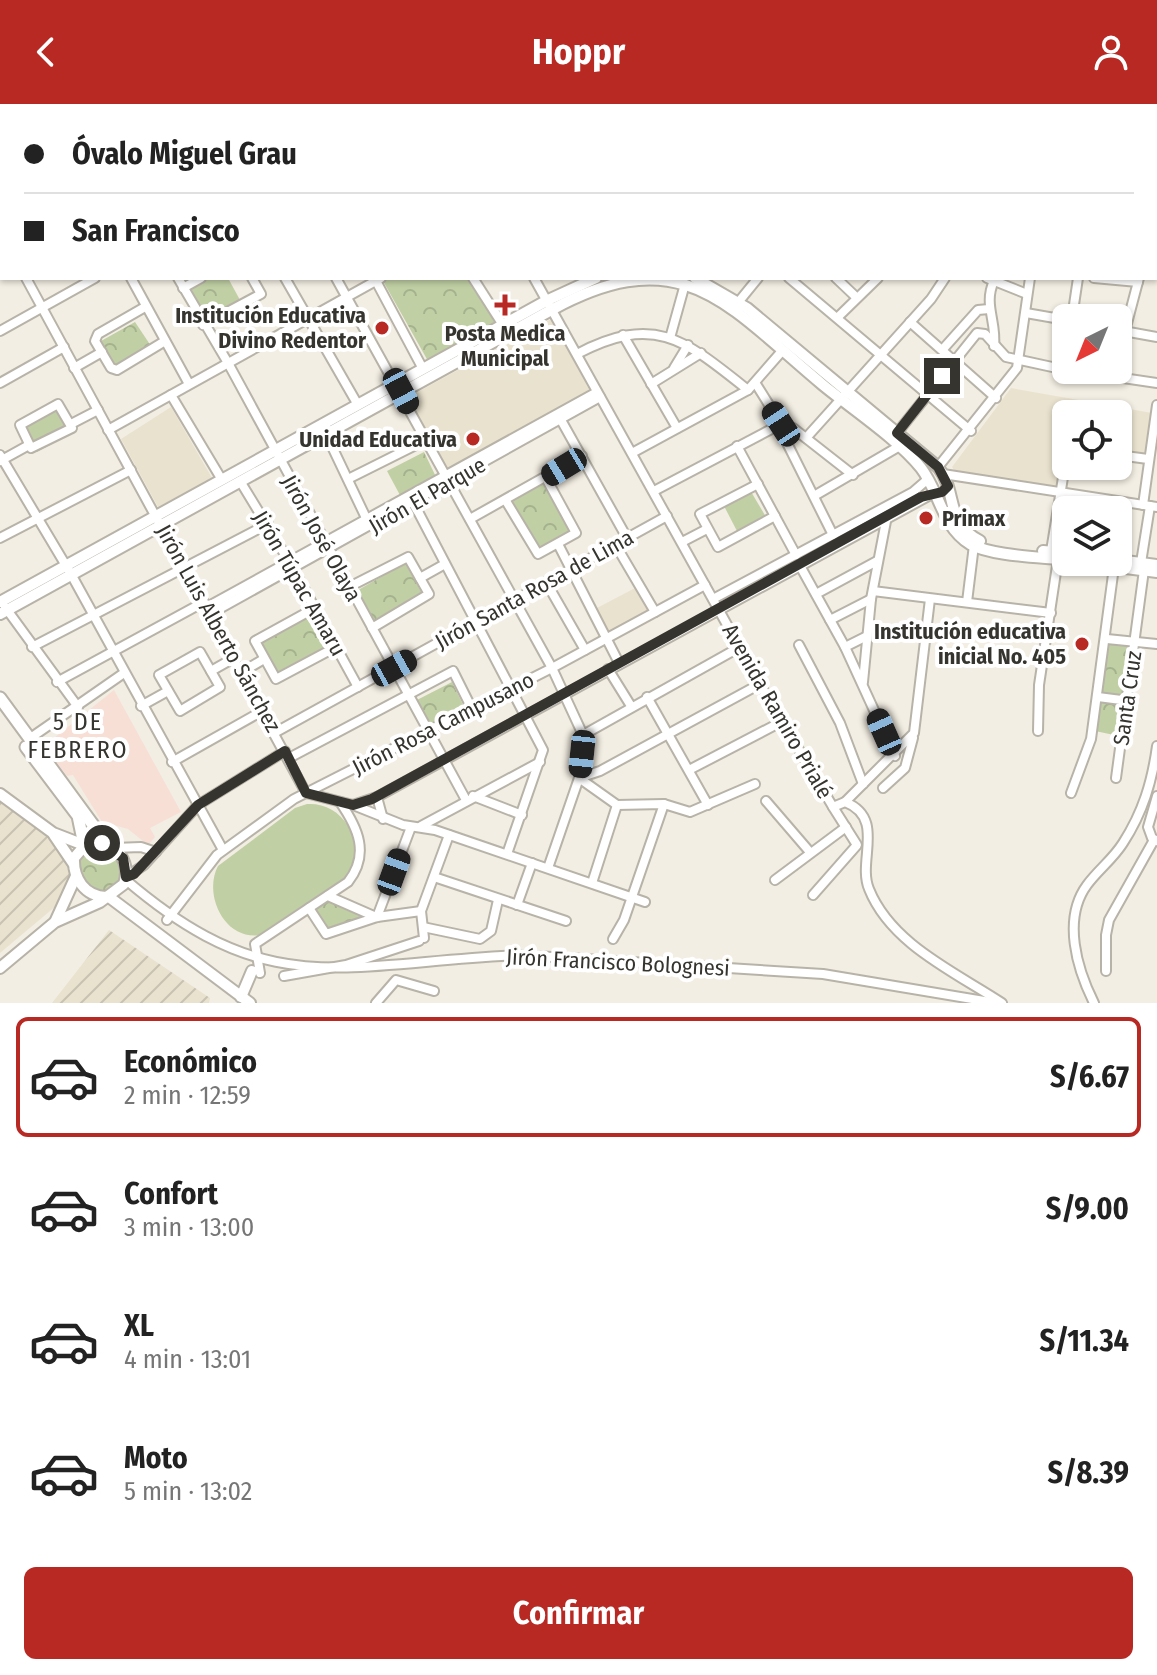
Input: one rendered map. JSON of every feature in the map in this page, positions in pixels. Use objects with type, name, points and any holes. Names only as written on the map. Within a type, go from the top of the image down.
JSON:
[{"type":"highway","points":[[0,698],[111,846]]},
{"type":"highway","points":[[0,711],[78,816],[84,845]]},
{"type":"main road","points":[[2,607],[222,480],[326,434],[398,388],[592,280]]},
{"type":"main road","points":[[159,519],[240,481],[358,405],[398,388],[423,369],[503,325],[550,304],[623,280]]},
{"type":"main road","points":[[656,280],[685,284],[736,306],[782,351],[897,433],[941,470],[948,486],[951,508],[965,530],[976,539],[1052,555]]},
{"type":"main road","points":[[698,280],[736,306],[844,395],[920,466],[951,525],[974,545],[1052,555]]},
{"type":"main road","points":[[928,479],[941,470]]},
{"type":"main road","points":[[934,493],[942,492],[948,486]]},
{"type":"main road","points":[[1132,565],[1157,572]]},
{"type":"main road","points":[[1142,567],[1157,565]]},
{"type":"main road","points":[[0,794],[53,833],[84,845],[96,841],[111,846],[125,862],[126,878],[108,897],[55,922],[0,968]]},
{"type":"main road","points":[[53,833],[73,863],[76,876],[90,892],[108,897],[246,1000],[256,972]]},
{"type":"main road","points":[[73,863],[84,845]]},
{"type":"main road","points":[[55,922],[76,876]]},
{"type":"street","name":"Jirón Luis Alberto Sánchez","points":[[27,280],[276,732],[306,793]]},
{"type":"street","points":[[132,280],[189,384]]},
{"type":"street","name":"Jirón José Olaya","points":[[179,280],[228,363],[443,761],[469,798]]},
{"type":"street","points":[[183,288],[197,280]]},
{"type":"street","points":[[203,325],[261,294],[253,280]]},
{"type":"street","points":[[286,280],[358,405]]},
{"type":"street","points":[[337,280],[552,668],[583,735],[579,778],[548,868]]},
{"type":"street","points":[[108,430],[376,280]]},
{"type":"street","points":[[378,280],[423,369]]},
{"type":"street","points":[[474,280],[503,325]]},
{"type":"street","name":"Avenida Ramiro Prialé","points":[[535,280],[781,722],[833,807],[845,802],[861,813],[867,826],[870,849],[866,880],[888,922],[918,948],[999,1003]]},
{"type":"street","points":[[736,306],[756,280]]},
{"type":"street","points":[[792,280],[971,431]]},
{"type":"street","points":[[838,280],[856,297]]},
{"type":"street","points":[[838,317],[876,280]]},
{"type":"street","points":[[806,438],[943,280]]},
{"type":"street","points":[[994,346],[995,324],[988,296],[990,280],[1027,294]]},
{"type":"street","points":[[1030,280],[1020,362],[941,470],[973,478],[1150,506]]},
{"type":"street","points":[[1074,304],[1078,280]]},
{"type":"street","points":[[1130,304],[1138,280]]},
{"type":"street","points":[[0,331],[76,282]]},
{"type":"street","points":[[670,338],[685,284]]},
{"type":"street","points":[[145,307],[98,334],[95,341],[111,368],[117,370],[165,341]]},
{"type":"street","points":[[943,349],[978,310],[989,309]]},
{"type":"street","points":[[1026,313],[1052,318]]},
{"type":"street","points":[[910,322],[996,398]]},
{"type":"street","points":[[1132,332],[1157,337]]},
{"type":"street","points":[[897,433],[977,333],[985,334],[994,346],[1020,362],[1052,367]]},
{"type":"street","points":[[623,335],[677,428]]},
{"type":"street","points":[[577,354],[623,335],[670,338],[688,345],[752,387],[781,424],[806,438],[853,475]]},
{"type":"street","points":[[673,370],[688,345]]},
{"type":"street","points":[[0,383],[64,347]]},
{"type":"street","points":[[632,453],[752,387],[782,351]]},
{"type":"street","points":[[74,368],[102,352]]},
{"type":"street","points":[[651,384],[701,353]]},
{"type":"street","points":[[1132,379],[1157,383]]},
{"type":"street","points":[[171,395],[222,480]]},
{"type":"street","name":"Jirón El Parque","points":[[328,547],[367,520],[561,420],[598,395]]},
{"type":"street","name":"Jirón El Parque","points":[[57,682],[112,652],[292,566],[413,502],[448,478],[598,395]]},
{"type":"street","points":[[57,404],[71,424],[71,429],[34,449],[20,425],[57,404]]},
{"type":"street","name":"Santa Cruz","points":[[1116,778],[1129,701],[1150,506],[1148,459],[1157,405]]},
{"type":"street","points":[[71,424],[98,410]]},
{"type":"street","points":[[561,420],[627,538]]},
{"type":"street","points":[[654,491],[781,424]]},
{"type":"street","points":[[781,424],[783,435],[833,535]]},
{"type":"street","points":[[326,434],[367,520]]},
{"type":"street","points":[[348,479],[426,440]]},
{"type":"street","points":[[29,445],[1,458],[68,570],[223,850]]},
{"type":"street","points":[[737,446],[845,647],[895,756]]},
{"type":"street","points":[[814,496],[898,447]]},
{"type":"street","points":[[470,519],[582,456]]},
{"type":"street","points":[[1132,457],[1148,459]]},
{"type":"street","points":[[0,538],[131,470]]},
{"type":"street","points":[[506,501],[538,554],[558,544],[576,533],[546,478]]},
{"type":"street","points":[[948,486],[973,478]]},
{"type":"street","points":[[798,560],[833,535],[913,492],[928,479]]},
{"type":"street","points":[[1060,496],[1062,480]]},
{"type":"street","name":"Jirón Túpac Amaru","points":[[240,481],[268,524],[358,687]]},
{"type":"street","points":[[758,484],[700,514],[707,529],[718,547],[775,516]]},
{"type":"street","points":[[353,805],[377,797],[526,716],[716,604],[934,493]]},
{"type":"street","points":[[413,502],[543,750],[507,854]]},
{"type":"street","name":"Jirón Santa Rosa de Lima","points":[[276,732],[667,516]]},
{"type":"street","points":[[863,684],[872,595],[887,516]]},
{"type":"street","points":[[32,647],[268,524]]},
{"type":"street","points":[[682,542],[707,529]]},
{"type":"street","points":[[558,544],[619,663]]},
{"type":"street","points":[[615,544],[655,612]]},
{"type":"street","points":[[967,602],[974,545]]},
{"type":"street","points":[[349,587],[408,557],[429,594],[372,628]]},
{"type":"street","points":[[816,594],[877,561]]},
{"type":"street","points":[[420,578],[445,564]]},
{"type":"street","points":[[1038,731],[1039,685],[1057,576]]},
{"type":"street","points":[[1071,793],[1091,739],[1114,576]]},
{"type":"street","points":[[546,582],[585,650]]},
{"type":"street","name":"Jirón Rosa Campusano","points":[[167,920],[223,850],[306,793],[606,640],[705,585]]},
{"type":"street","points":[[830,620],[872,595],[967,602],[1051,613]]},
{"type":"street","points":[[883,788],[905,768],[914,733],[930,599]]},
{"type":"street","points":[[2,607],[78,707]]},
{"type":"street","points":[[315,608],[255,641],[264,659],[276,679],[336,647]]},
{"type":"street","points":[[892,630],[925,637]]},
{"type":"street","points":[[845,647],[867,636]]},
{"type":"street","points":[[1107,639],[1157,644]]},
{"type":"street","points":[[799,645],[840,723],[863,784]]},
{"type":"street","points":[[583,735],[740,647]]},
{"type":"street","points":[[200,652],[211,671],[220,687],[180,711],[159,675],[200,652]]},
{"type":"street","points":[[211,671],[234,658]]},
{"type":"street","points":[[242,672],[264,659]]},
{"type":"street","points":[[608,669],[631,706]]},
{"type":"street","points":[[199,944],[167,920],[126,878],[156,852],[198,805],[287,754],[453,671],[472,709]]},
{"type":"street","points":[[29,739],[124,673]]},
{"type":"street","points":[[579,778],[668,735],[760,684]]},
{"type":"street","points":[[141,706],[168,691]]},
{"type":"street","points":[[647,697],[708,805]]},
{"type":"street","points":[[1098,697],[1129,701]]},
{"type":"street","points":[[172,762],[264,710]]},
{"type":"street","points":[[689,770],[781,722]]},
{"type":"street","points":[[845,802],[895,756],[914,733]]},
{"type":"street","points":[[1094,1003],[1083,980],[1076,947],[1076,911],[1086,886],[1121,846],[1145,803],[1157,746]]},
{"type":"street","points":[[421,826],[541,761]]},
{"type":"street","points":[[579,778],[617,805],[664,804],[690,812],[755,784]]},
{"type":"street","points":[[306,793],[353,805],[383,819],[449,835],[645,902]]},
{"type":"street","points":[[1106,971],[1109,920],[1156,840],[1148,827],[1157,796]]},
{"type":"street","points":[[377,797],[383,819]]},
{"type":"street","points":[[469,798],[522,815]]},
{"type":"street","points":[[766,801],[809,851]]},
{"type":"street","points":[[256,972],[255,944],[348,882],[356,869],[361,855],[355,826],[340,802]]},
{"type":"street","points":[[613,939],[664,804]]},
{"type":"street","points":[[592,883],[617,805]]},
{"type":"street","points":[[813,895],[855,851],[857,845],[833,807]]},
{"type":"street","points":[[355,826],[363,811]]},
{"type":"street","points":[[377,917],[411,827]]},
{"type":"street","points":[[775,880],[809,851],[846,827]]},
{"type":"street","points":[[279,977],[346,965],[422,939],[421,911],[449,835]]},
{"type":"street","points":[[111,846],[141,847],[156,852]]},
{"type":"street","points":[[517,905],[532,863]]},
{"type":"street","points":[[434,877],[566,921]]},
{"type":"street","points":[[328,896],[377,917]]},
{"type":"street","points":[[423,927],[480,939],[491,931],[498,900]]},
{"type":"street","points":[[309,908],[326,934],[377,917],[421,911]]},
{"type":"street","name":"Jirón Francisco Bolognesi","points":[[240,967],[279,977],[332,978],[468,958],[520,955],[823,974],[999,1003]]},
{"type":"street","points":[[376,1003],[396,980],[434,991]]},
{"type":"shaded area","name":"Unidad Educativa","points":[[551,319],[593,397],[450,479],[405,399]]},
{"type":"shaded area","points":[[1011,388],[1079,400],[1052,400],[1052,480],[1058,480],[1057,486],[955,471],[952,467]]},
{"type":"shaded area","points":[[171,407],[212,478],[158,507],[121,439]]},
{"type":"shaded area","points":[[1132,409],[1152,413],[1146,456],[1132,454]]},
{"type":"shaded area","points":[[637,587],[649,610],[608,632],[595,609]]},
{"type":"shaded area","points":[[114,690],[181,812],[150,828],[155,837],[148,845],[128,829],[102,822],[73,775],[67,776],[44,746]]},
{"type":"shaded area","points":[[0,791],[93,875],[0,953]]},
{"type":"shaded area","points":[[109,930],[210,998],[209,1003],[52,1003]]},
{"type":"green space","points":[[202,280],[229,280],[240,300],[205,320],[188,288]]},
{"type":"green space","points":[[470,280],[495,323],[428,361],[383,281]]},
{"type":"green space","points":[[135,322],[151,346],[115,368],[101,341]]},
{"type":"green space","points":[[58,407],[72,433],[37,452],[23,426]]},
{"type":"green space","points":[[424,452],[437,479],[401,497],[387,471]]},
{"type":"green space","points":[[545,483],[571,531],[538,549],[512,501]]},
{"type":"green space","points":[[750,490],[766,517],[737,531],[724,506]]},
{"type":"green space","points":[[405,563],[423,595],[371,626],[353,593]]},
{"type":"green space","points":[[313,614],[331,647],[277,675],[260,648],[261,643]]},
{"type":"green space","points":[[1109,643],[1132,645],[1127,697],[1100,694]]},
{"type":"green space","points":[[452,682],[466,711],[429,727],[415,701]]},
{"type":"green space","points":[[1101,701],[1125,703],[1119,736],[1095,731]]},
{"type":"green space","points":[[307,804],[330,809],[348,826],[357,849],[351,872],[323,897],[269,932],[248,935],[237,931],[227,923],[215,902],[214,877],[218,866],[295,808]]},
{"type":"green space","points":[[92,844],[112,853],[122,866],[123,882],[104,893],[87,883],[80,869],[78,855]]},
{"type":"green space","points":[[328,901],[368,918],[328,931],[314,911]]},
{"type":"place","name":"Posta Medica Municipal","points":[[505,305]]},
{"type":"place","name":"Institución Educativa Divino Redentor","points":[[382,328]]},
{"type":"place","name":"Unidad Educativa","points":[[473,439]]},
{"type":"place","name":"Primax","points":[[926,518]]},
{"type":"place","name":"Institución educativa inicial No. 405","points":[[1082,644]]},
{"type":"district","name":"5 DE FEBRERO","points":[[78,736]]},
{"type":"route","points":[[102,843],[114,848],[123,858],[126,877],[134,874],[198,805],[285,751],[306,793],[353,805],[364,803],[921,497],[942,492],[948,486],[938,467],[897,433],[942,376]]}]
